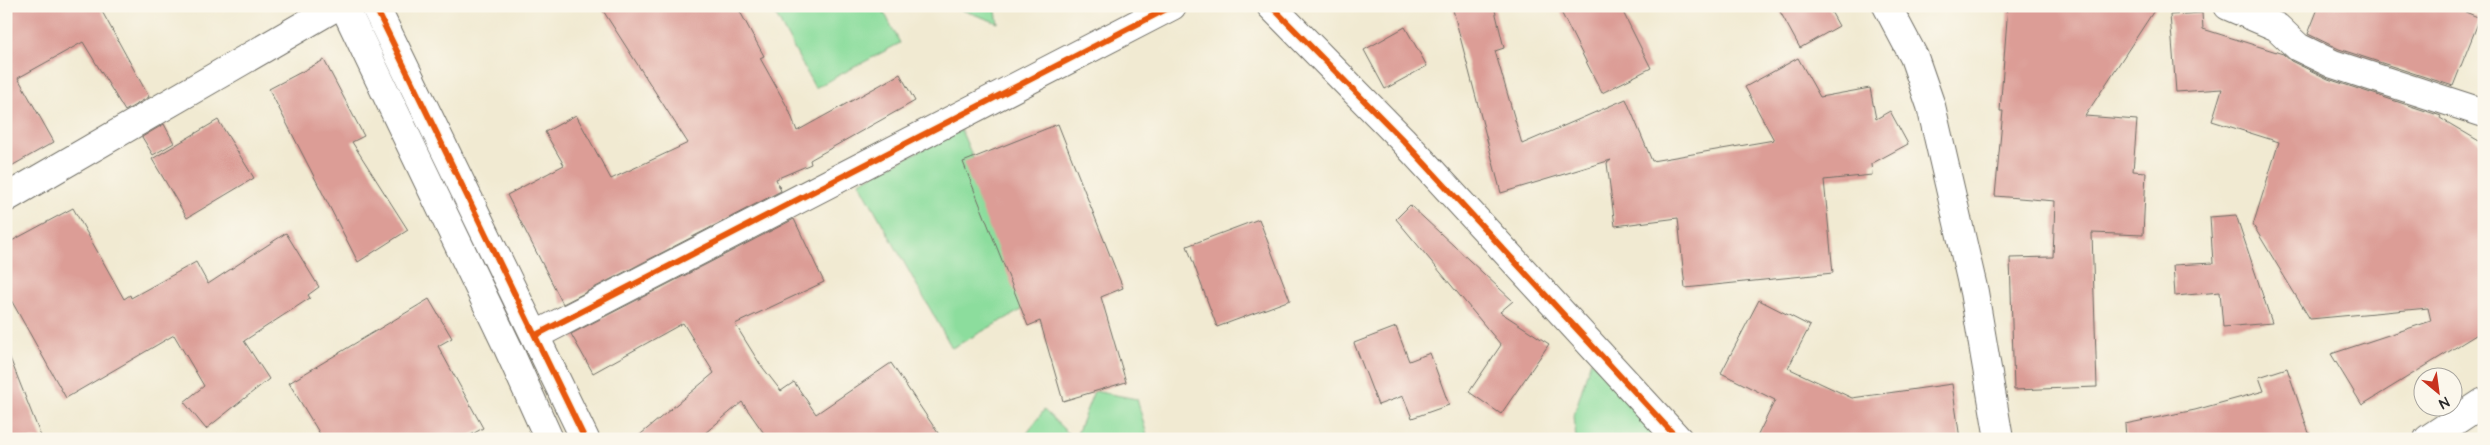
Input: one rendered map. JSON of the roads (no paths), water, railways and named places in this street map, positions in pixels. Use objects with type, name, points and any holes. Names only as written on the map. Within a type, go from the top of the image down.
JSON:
[{"type":"street","points":[[6,198],[337,6]]},
{"type":"street","points":[[344,6],[508,348],[549,439]]},
{"type":"street","points":[[375,6],[585,439]]},
{"type":"street","points":[[536,335],[1172,6]]},
{"type":"street","points":[[1271,6],[1402,139],[1678,439]]},
{"type":"street","points":[[1887,6],[1914,57],[1933,114],[1974,292],[2000,439]]},
{"type":"street","points":[[2228,6],[2280,17],[2298,47],[2333,64],[2484,113]]},
{"type":"street","points":[[2428,439],[2484,402]]}]
